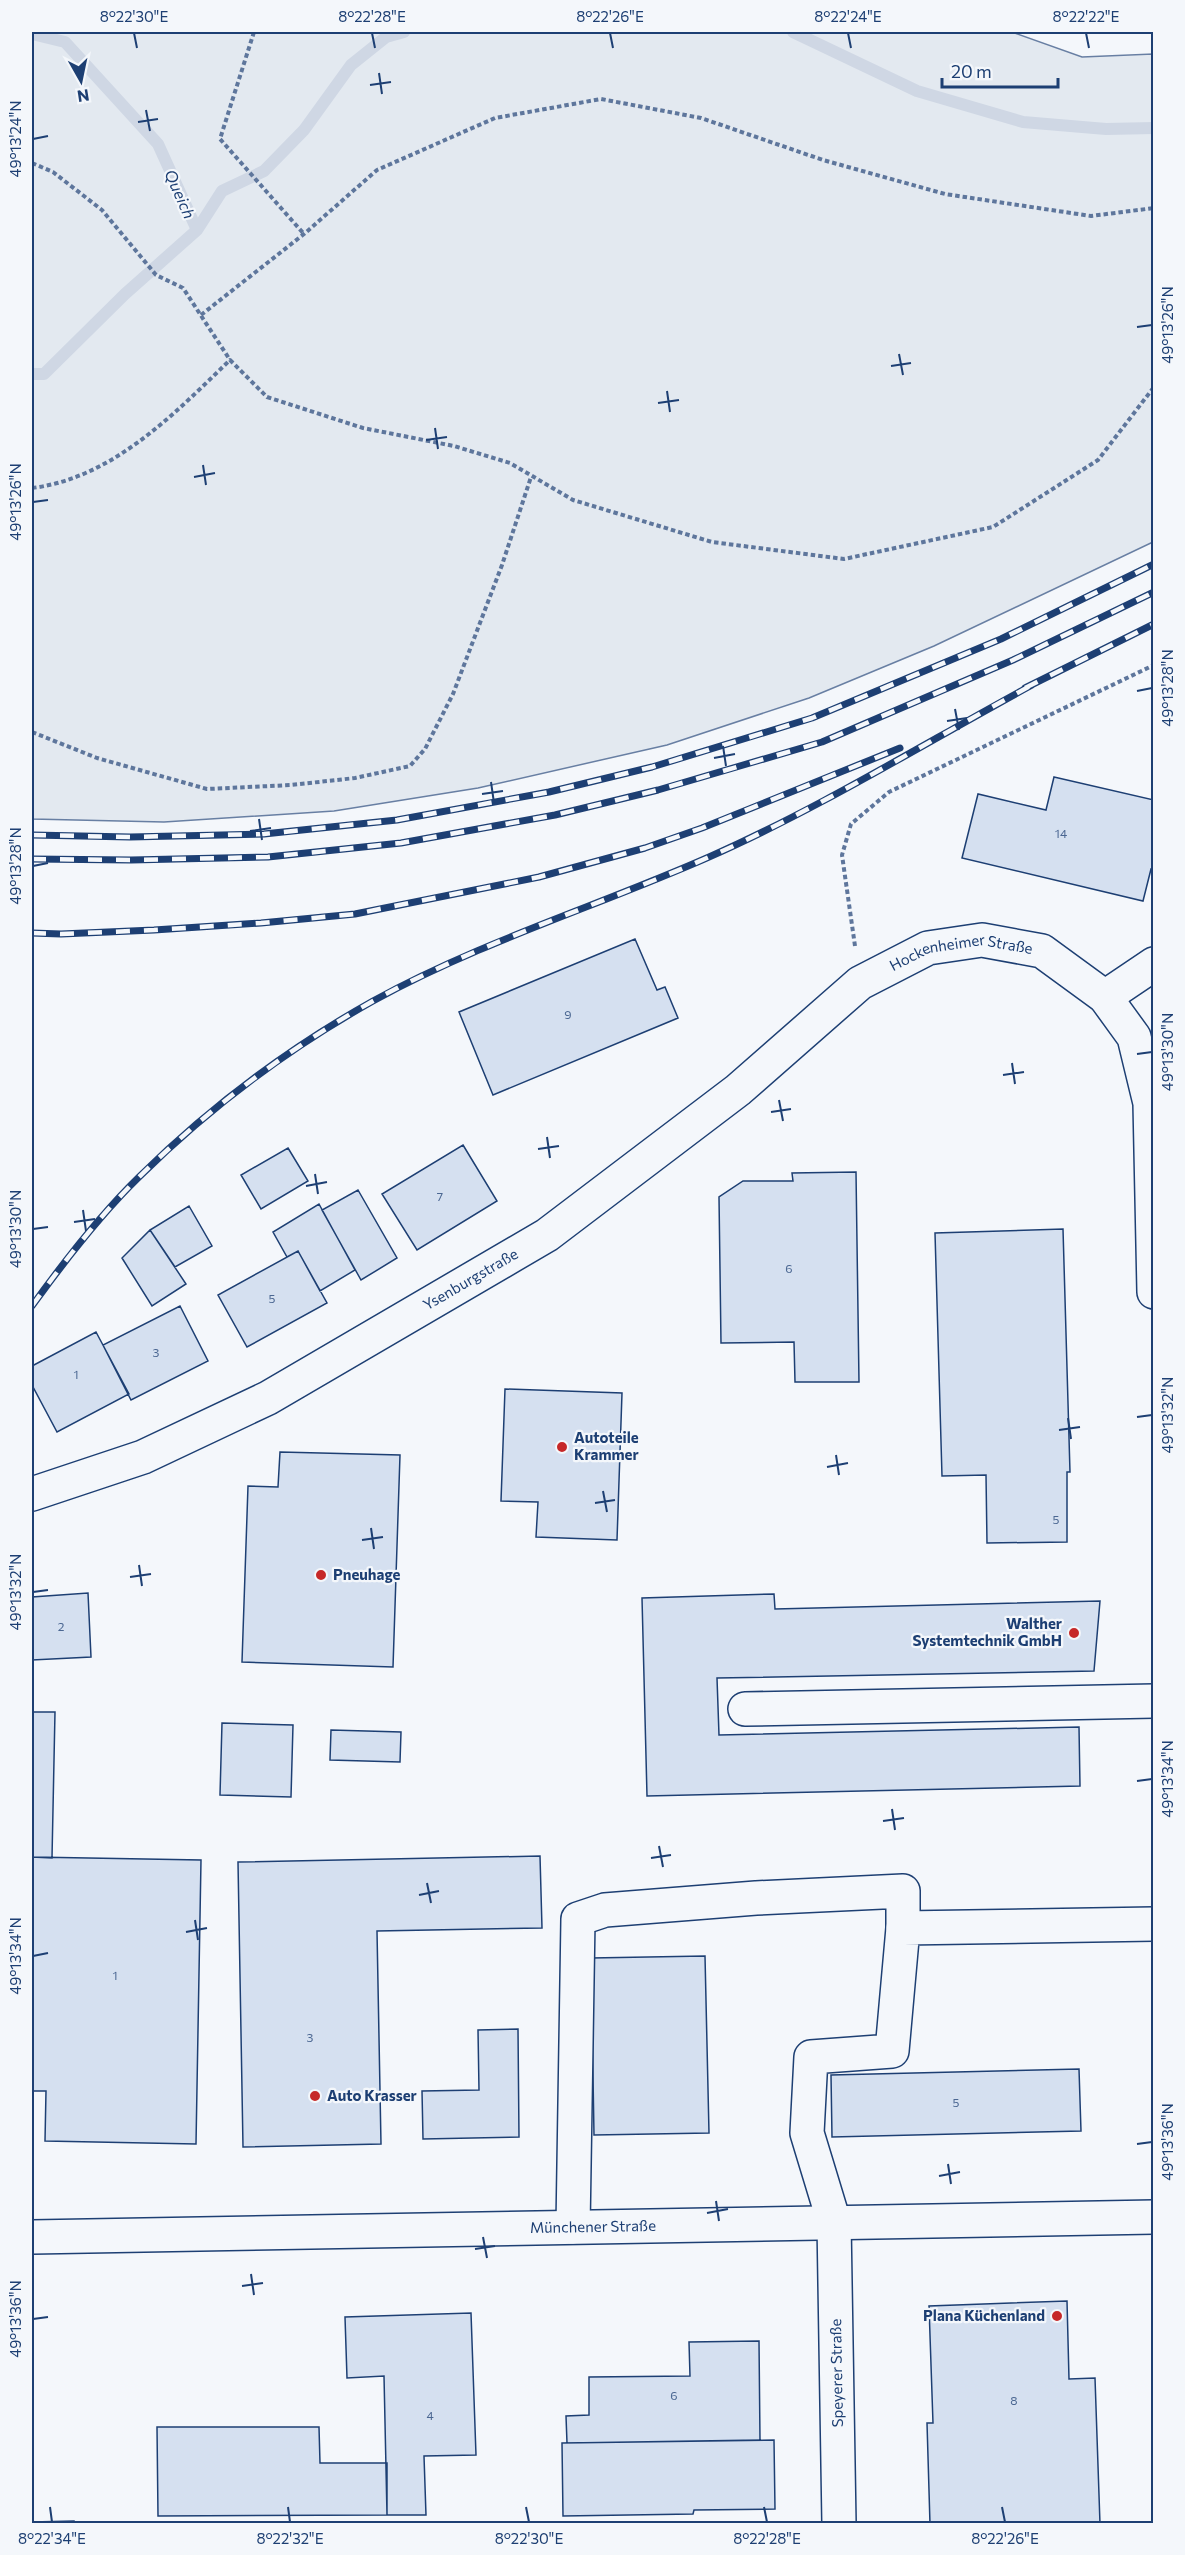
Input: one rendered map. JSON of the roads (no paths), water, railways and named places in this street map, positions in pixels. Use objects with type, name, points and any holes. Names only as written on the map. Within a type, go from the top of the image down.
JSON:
[{"type":"street","name":"Hockenheimer Straße","points":[[860,983],[928,948],[982,940],[1042,951],[1105,997],[1134,1037],[1150,1103],[1154,1292]]},
{"type":"street","points":[[1105,997],[1154,964]]},
{"type":"street","name":"Ysenburgstraße","points":[[32,1494],[143,1457],[268,1398],[547,1235],[738,1090],[860,983]]},
{"type":"street","points":[[745,1710],[1154,1701]]},
{"type":"street","points":[[573,2227],[578,1919],[605,1910],[616,1909],[903,1890],[903,1928],[1154,1924]]},
{"type":"street","name":"Speyerer Straße","points":[[839,2523],[834,2222],[807,2133],[811,2057],[892,2051],[903,1928]]},
{"type":"street","name":"Münchener Straße","points":[[32,2237],[1154,2217]]},
{"type":"waterway","points":[[32,374],[44,374],[125,294],[197,230],[222,191],[264,171],[304,130],[351,65],[386,37],[404,32]]},
{"type":"waterway","points":[[793,32],[917,91],[1023,122],[1106,129],[1154,128]]},
{"type":"waterway","name":"Queich","points":[[32,34],[65,42],[158,144],[197,230]]},
{"type":"railway","points":[[32,835],[130,837],[264,834],[397,820],[549,792],[652,767],[812,718],[1001,639],[1154,564]]},
{"type":"railway","points":[[32,859],[131,860],[268,857],[401,843],[555,815],[658,790],[822,742],[1013,660],[1154,592]]},
{"type":"railway","points":[[1025,688],[1154,624]]},
{"type":"railway","points":[[32,1306],[97,1223],[125,1191],[165,1152],[250,1081],[342,1019],[455,960],[667,875],[750,838],[832,796],[1032,685]]},
{"type":"railway","points":[[32,933],[154,930],[355,914],[539,877],[645,848],[702,828],[900,748]]},
{"type":"place","name":"Autoteile Krammer","points":[[562,1447]]},
{"type":"place","name":"Pneuhage","points":[[321,1575]]},
{"type":"place","name":"Walther Systemtechnik GmbH","points":[[1074,1633]]},
{"type":"place","name":"Auto Krasser","points":[[315,2096]]},
{"type":"place","name":"Plana Küchenland","points":[[1057,2316]]}]
